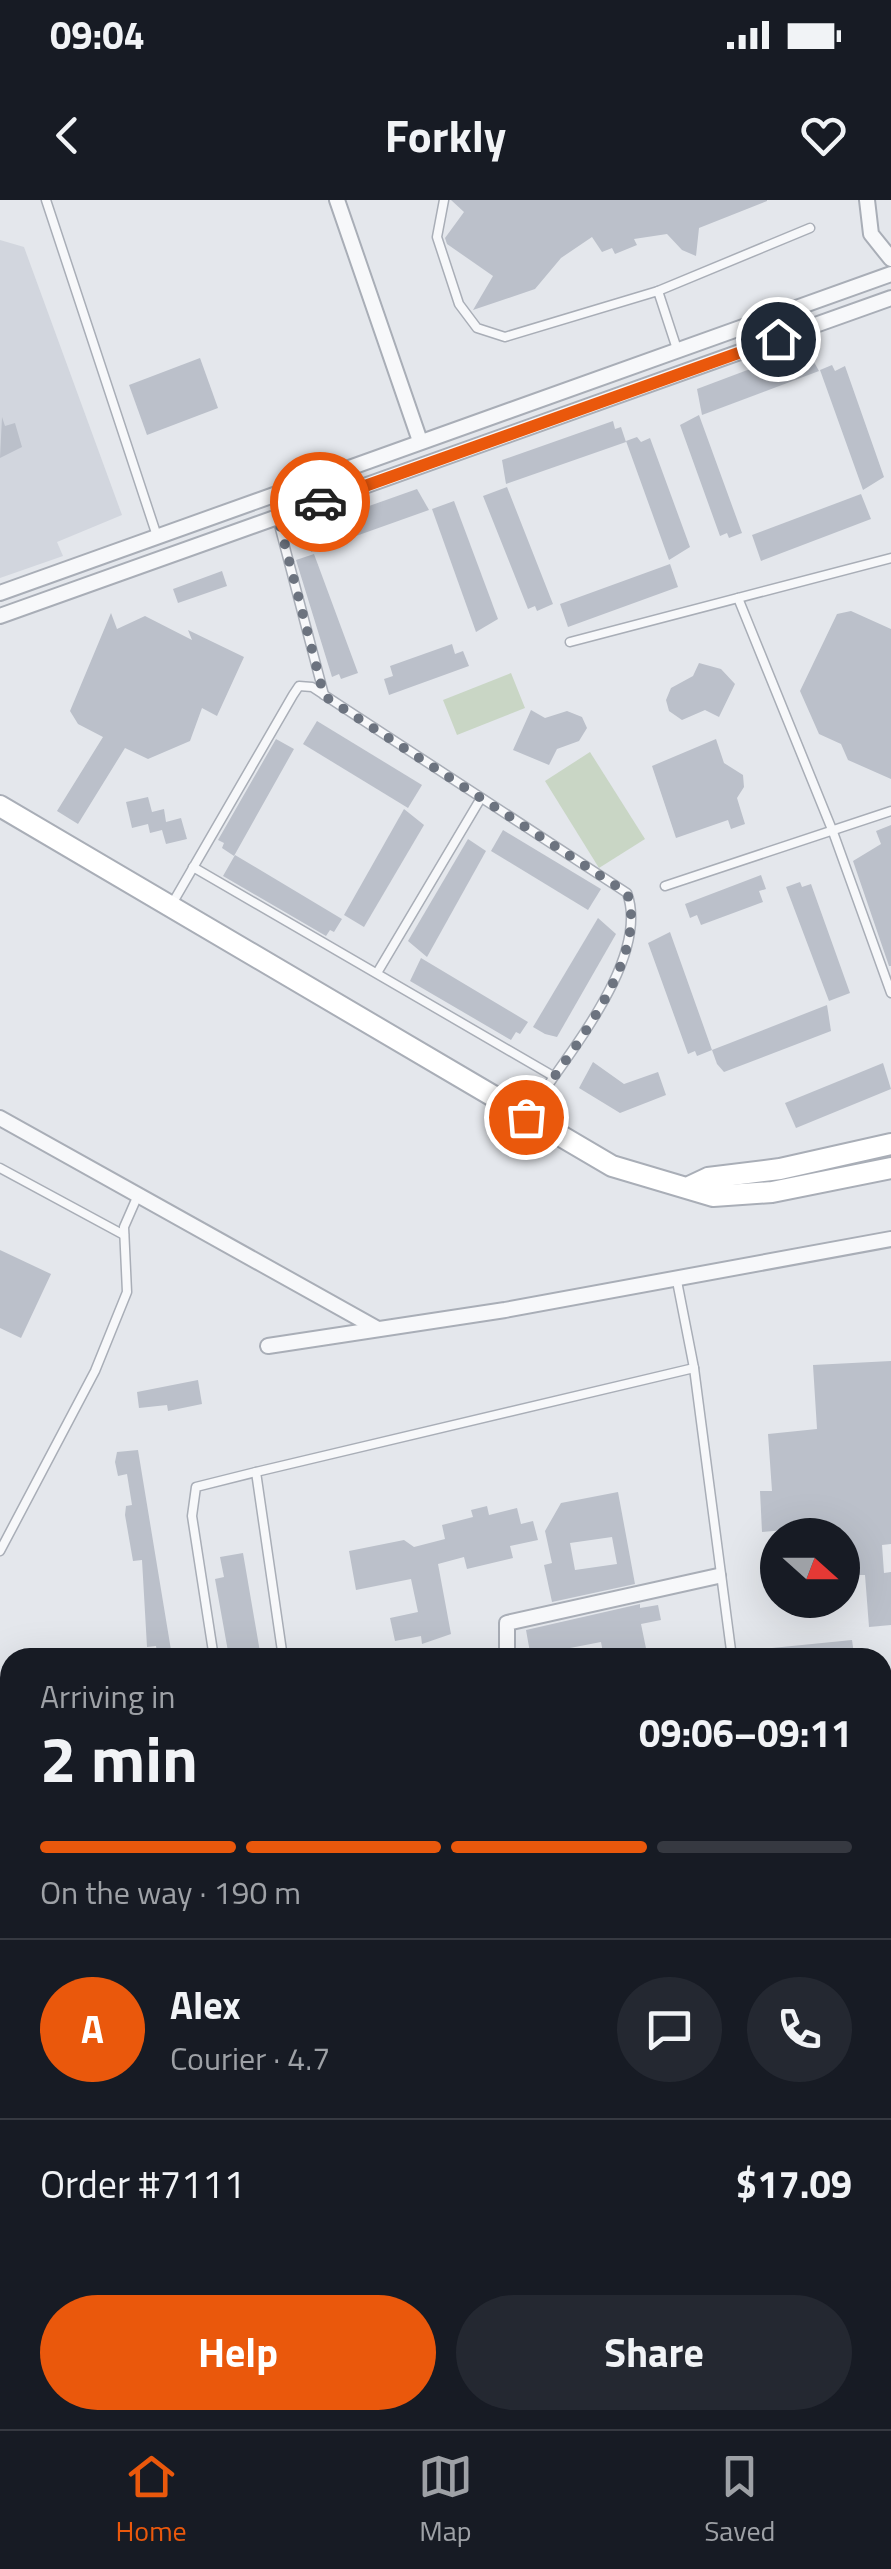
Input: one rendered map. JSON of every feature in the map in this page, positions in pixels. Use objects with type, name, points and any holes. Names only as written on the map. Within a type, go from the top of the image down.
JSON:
[{"type":"main road","points":[[0,806],[612,1166],[691,1186],[714,1196],[772,1192],[891,1168]]},
{"type":"main road","points":[[691,1186],[708,1178],[780,1168],[891,1144]]},
{"type":"street","points":[[337,200],[420,440]]},
{"type":"street","points":[[867,200],[871,234],[891,259]]},
{"type":"street","points":[[0,593],[891,274]]},
{"type":"street","points":[[0,616],[891,298]]},
{"type":"street","points":[[0,1118],[379,1330]]},
{"type":"street","points":[[268,1346],[379,1330],[891,1239]]},
{"type":"street","points":[[507,1648],[507,1623],[718,1576]]},
{"type":"lane","points":[[46,200],[157,536]]},
{"type":"lane","points":[[444,200],[437,237],[459,304],[478,328],[505,337],[658,291],[810,228]]},
{"type":"lane","points":[[658,291],[677,350]]},
{"type":"lane","points":[[278,518],[324,696]]},
{"type":"lane","points":[[570,642],[891,558]]},
{"type":"lane","points":[[738,598],[834,832],[891,993]]},
{"type":"lane","points":[[170,908],[299,686],[312,687],[627,893],[633,909],[632,934],[616,980],[526,1117]]},
{"type":"lane","points":[[376,973],[481,798]]},
{"type":"lane","points":[[665,886],[891,811]]},
{"type":"lane","points":[[193,867],[553,1076]]},
{"type":"lane","points":[[0,1168],[124,1235]]},
{"type":"lane","points":[[0,1551],[95,1370],[126,1292],[124,1235],[138,1195]]},
{"type":"lane","points":[[676,1276],[694,1368],[730,1648]]},
{"type":"lane","points":[[212,1648],[192,1516],[196,1487],[694,1368]]},
{"type":"lane","points":[[256,1472],[282,1648]]},
{"type":"shaded area","points":[[0,240],[24,247],[122,515],[57,542],[63,556],[0,578]]},
{"type":"green space","points":[[511,673],[525,708],[457,735],[443,700]]},
{"type":"green space","points":[[590,752],[645,839],[599,868],[545,781]]},
{"type":"building","points":[[451,200],[767,201],[699,228],[696,256],[682,250],[667,234],[634,239],[637,245],[615,254],[612,248],[602,252],[592,237],[561,258],[535,289],[473,310],[493,276],[447,244],[445,238],[464,212]]},
{"type":"building","points":[[806,348],[819,371],[702,415],[697,389]]},
{"type":"building","points":[[200,358],[218,408],[147,435],[129,385]]},
{"type":"building","points":[[832,365],[835,371],[845,366],[884,477],[863,490],[820,370]]},
{"type":"building","points":[[699,415],[742,533],[729,538],[727,533],[720,536],[680,425]]},
{"type":"building","points":[[2,417],[5,426],[15,423],[22,447],[0,458]]},
{"type":"building","points":[[613,421],[615,429],[621,427],[626,442],[506,484],[502,460]]},
{"type":"building","points":[[637,437],[641,442],[650,438],[690,547],[669,560],[626,441]]},
{"type":"building","points":[[507,487],[553,604],[537,611],[535,606],[528,609],[483,496]]},
{"type":"building","points":[[417,489],[429,510],[311,552],[307,528]]},
{"type":"building","points":[[861,494],[871,519],[761,561],[752,535]]},
{"type":"building","points":[[454,501],[498,619],[476,632],[432,509]]},
{"type":"building","points":[[314,554],[358,673],[341,679],[339,674],[332,677],[296,560]]},
{"type":"building","points":[[670,564],[678,587],[568,627],[560,604]]},
{"type":"building","points":[[222,571],[227,586],[178,603],[173,589]]},
{"type":"building","points":[[851,611],[891,629],[891,779],[848,760],[841,744],[819,734],[800,691],[837,614]]},
{"type":"building","points":[[111,613],[117,629],[145,616],[192,640],[188,630],[244,657],[217,716],[202,708],[190,741],[148,759],[125,748],[78,824],[57,811],[103,737],[78,724],[70,711]]},
{"type":"building","points":[[452,644],[455,654],[463,651],[469,666],[389,695],[384,679],[393,676],[390,666]]},
{"type":"building","points":[[699,663],[721,669],[735,684],[719,717],[705,710],[682,720],[669,711],[666,700],[671,688],[693,676]]},
{"type":"building","points":[[531,710],[545,718],[567,711],[582,717],[587,728],[579,741],[557,749],[549,765],[513,750]]},
{"type":"building","points":[[317,721],[422,785],[408,808],[303,744]]},
{"type":"building","points":[[276,739],[294,749],[234,856],[218,840]]},
{"type":"building","points":[[716,739],[724,763],[743,775],[744,787],[737,798],[745,824],[731,829],[728,820],[676,838],[652,766]]},
{"type":"building","points":[[148,797],[152,812],[164,809],[166,822],[181,818],[187,839],[166,844],[162,830],[150,833],[148,824],[132,828],[126,802]]},
{"type":"building","points":[[404,809],[424,825],[364,927],[344,915]]},
{"type":"building","points":[[891,825],[889,966],[853,861],[881,844],[876,831]]},
{"type":"building","points":[[503,830],[601,889],[588,910],[491,851]]},
{"type":"building","points":[[468,839],[486,851],[427,957],[408,941]]},
{"type":"building","points":[[235,855],[342,919],[334,932],[330,930],[326,936],[223,876]]},
{"type":"building","points":[[761,875],[766,889],[759,891],[763,902],[701,925],[697,915],[690,918],[685,904]]},
{"type":"building","points":[[800,882],[802,887],[811,884],[850,993],[829,1001],[786,887]]},
{"type":"building","points":[[598,918],[616,934],[557,1037],[545,1034],[533,1027]]},
{"type":"building","points":[[670,932],[712,1050],[697,1056],[695,1051],[688,1054],[648,943]]},
{"type":"building","points":[[421,958],[528,1022],[520,1034],[516,1032],[511,1040],[410,981]]},
{"type":"building","points":[[827,1005],[831,1031],[724,1072],[717,1064],[712,1050]]},
{"type":"building","points":[[593,1062],[624,1084],[658,1072],[666,1095],[620,1113],[579,1088]]},
{"type":"building","points":[[883,1063],[891,1089],[796,1128],[785,1103]]},
{"type":"building","points":[[0,1250],[51,1274],[21,1338],[0,1328]]},
{"type":"building","points":[[891,1361],[891,1544],[882,1545],[884,1573],[891,1572],[891,1625],[869,1627],[865,1575],[860,1575],[860,1518],[761,1518],[760,1491],[772,1491],[768,1434],[817,1429],[813,1365]]},
{"type":"building","points":[[198,1380],[202,1404],[168,1411],[167,1405],[139,1408],[137,1392]]},
{"type":"building","points":[[138,1450],[171,1648],[147,1647],[142,1560],[133,1561],[125,1515],[126,1506],[132,1505],[127,1474],[118,1476],[117,1452]]},
{"type":"building","points":[[618,1492],[635,1584],[552,1602],[544,1565],[552,1563],[545,1531],[561,1503]],"holes":[[[612,1537],[617,1564],[575,1570],[570,1543]]]},
{"type":"building","points":[[487,1506],[489,1515],[517,1508],[521,1524],[533,1521],[538,1540],[510,1546],[513,1558],[467,1569],[464,1557],[438,1564],[451,1634],[422,1644],[421,1636],[395,1641],[390,1618],[418,1612],[411,1579],[356,1590],[349,1551],[404,1540],[414,1547],[445,1539],[442,1525],[473,1517],[471,1510]]},
{"type":"building","points":[[243,1553],[259,1648],[227,1648],[215,1579],[224,1577],[220,1557]]},
{"type":"building","points":[[640,1604],[640,1608],[658,1605],[661,1620],[641,1624],[646,1648],[602,1648],[601,1642],[570,1648],[529,1648],[526,1630]]},
{"type":"building","points":[[852,1640],[853,1648],[772,1648]]},
{"type":"way so far","points":[[320,502],[278,518],[324,696],[627,893],[633,909],[632,934],[616,980],[526,1117]]},
{"type":"route","points":[[320,502],[778,339]]}]
